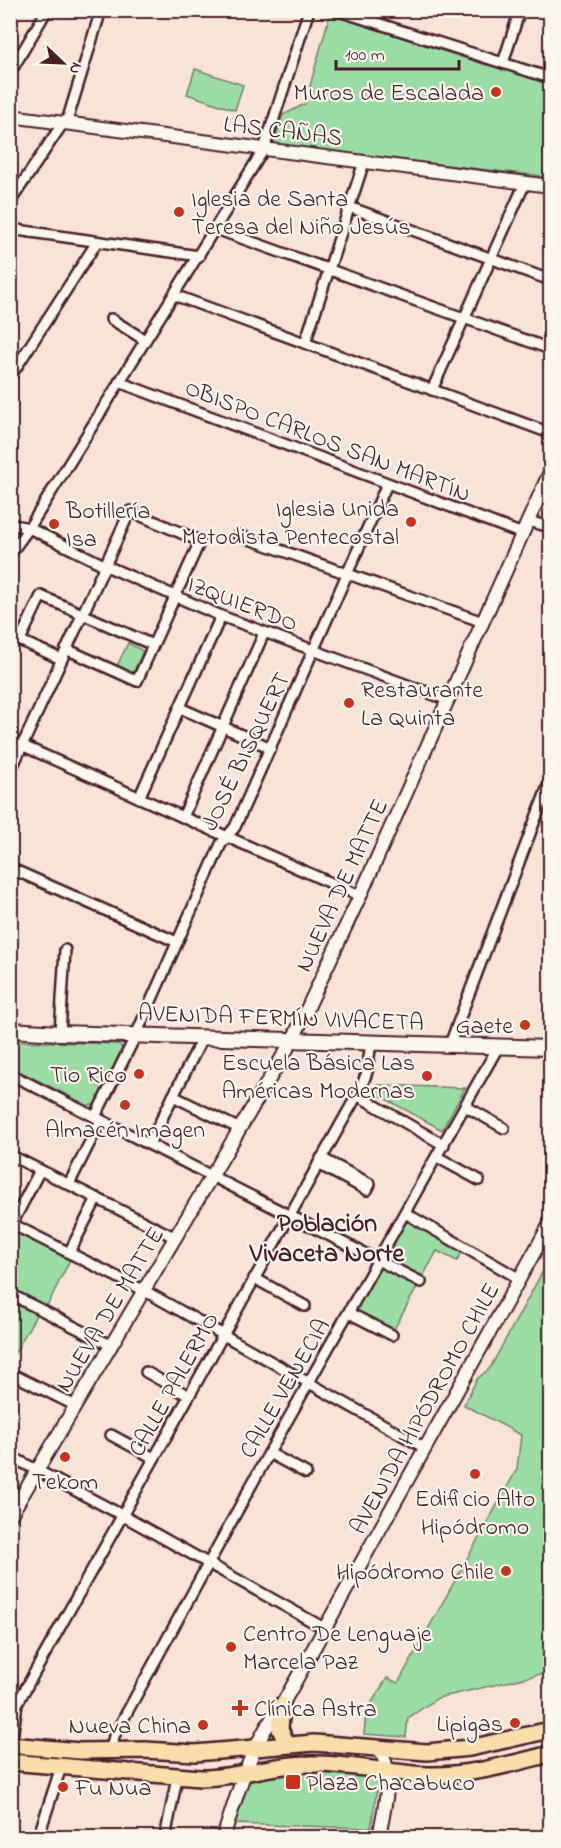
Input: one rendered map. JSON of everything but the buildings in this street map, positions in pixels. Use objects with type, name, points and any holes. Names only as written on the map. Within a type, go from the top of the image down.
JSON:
[{"type":"main road","name":"AVENIDA FERMÍN VIVACETA","points":[[10,1030],[550,1048]]},
{"type":"main road","points":[[282,1705],[280,1729],[287,1744]]},
{"type":"main road","points":[[11,1745],[110,1752],[145,1750],[209,1753],[287,1744],[327,1744],[411,1752],[456,1750],[488,1745],[550,1730]]},
{"type":"main road","points":[[10,1762],[177,1778],[211,1778],[283,1766],[310,1764],[431,1775],[462,1774],[550,1754]]},
{"type":"street","points":[[10,73],[47,10]]},
{"type":"street","points":[[10,202],[68,118],[101,10]]},
{"type":"street","points":[[10,554],[29,528],[264,149],[274,125],[309,10]]},
{"type":"street","points":[[336,10],[550,78]]},
{"type":"street","points":[[503,63],[520,10]]},
{"type":"street","name":"LAS CAÑAS","points":[[10,116],[550,186]]},
{"type":"street","points":[[305,343],[364,162]]},
{"type":"street","points":[[432,390],[525,183]]},
{"type":"street","points":[[350,207],[550,280]]},
{"type":"street","points":[[10,229],[199,256]]},
{"type":"street","points":[[216,229],[550,349]]},
{"type":"street","points":[[10,376],[97,242]]},
{"type":"street","points":[[174,295],[550,433]]},
{"type":"street","points":[[111,319],[145,340]]},
{"type":"street","name":"OBISPO CARLOS SAN MARTÍN","points":[[119,382],[523,534]]},
{"type":"street","name":"NUEVA DE MATTE","points":[[10,1516],[292,1040],[360,896],[550,472]]},
{"type":"street","name":"JOSÉ BISQUERT","points":[[69,1184],[221,844],[236,827],[272,748],[387,484]]},
{"type":"street","points":[[10,772],[104,565],[130,511],[200,541],[137,681],[66,649]]},
{"type":"street","points":[[528,521],[550,527]]},
{"type":"street","name":"IZQUIERDO","points":[[10,524],[29,528],[104,565],[220,616],[448,700]]},
{"type":"street","points":[[238,535],[483,622]]},
{"type":"street","points":[[20,640],[41,596],[153,645]]},
{"type":"street","points":[[140,798],[220,616]]},
{"type":"street","points":[[183,817],[264,633]]},
{"type":"street","points":[[10,636],[61,659]]},
{"type":"street","points":[[180,708],[272,748]]},
{"type":"street","points":[[10,740],[360,896]]},
{"type":"street","points":[[450,1044],[550,782]]},
{"type":"street","points":[[10,868],[177,942]]},
{"type":"street","points":[[60,1033],[65,950]]},
{"type":"street","points":[[149,1144],[202,1037]]},
{"type":"street","name":"CALLE PALERMO","points":[[11,1745],[17,1704],[357,1095],[367,1072],[371,1042]]},
{"type":"street","name":"CALLE VENECIA","points":[[110,1752],[114,1736],[208,1563],[498,1047]]},
{"type":"street","points":[[10,1074],[421,1282]]},
{"type":"street","points":[[357,1095],[444,1145]]},
{"type":"street","points":[[173,1096],[240,1129]]},
{"type":"street","points":[[465,1106],[504,1128]]},
{"type":"street","points":[[10,1155],[176,1238]]},
{"type":"street","points":[[437,1157],[479,1180]]},
{"type":"street","points":[[320,1161],[346,1175]]},
{"type":"street","points":[[40,1170],[11,1224],[145,1291],[425,1448]]},
{"type":"street","points":[[69,1253],[97,1198]]},
{"type":"street","points":[[405,1213],[520,1279]]},
{"type":"street","name":"AVENIDA HIPÓDROMO CHILE","points":[[223,1838],[244,1774],[267,1725],[282,1705],[550,1224]]},
{"type":"street","points":[[254,1278],[305,1306]]},
{"type":"street","points":[[10,1294],[112,1346]]},
{"type":"street","points":[[349,1313],[392,1335]]},
{"type":"street","points":[[146,1372],[189,1396]]},
{"type":"street","points":[[10,1373],[76,1406]]},
{"type":"street","points":[[111,1435],[154,1458]]},
{"type":"street","points":[[269,1453],[306,1473]]},
{"type":"street","points":[[10,1456],[122,1515],[324,1628]]},
{"type":"street","points":[[379,1749],[386,1761],[388,1772],[379,1838]]},
{"type":"street","points":[[38,1838],[61,1767]]},
{"type":"street","points":[[165,1838],[177,1778]]},
{"type":"green space","points":[[330,14],[483,64],[550,83],[550,177],[273,145],[283,115],[305,104]]},
{"type":"green space","points":[[195,69],[243,85],[235,110],[187,94]]},
{"type":"green space","points":[[128,643],[143,651],[132,675],[116,668]]},
{"type":"green space","points":[[11,1041],[120,1044],[122,1050],[94,1105],[87,1105],[11,1067]]},
{"type":"green space","points":[[376,1085],[465,1088],[442,1130],[373,1092]]},
{"type":"green space","points":[[408,1219],[463,1250],[457,1261],[437,1251],[393,1331],[356,1313],[356,1310],[405,1220]]},
{"type":"green space","points":[[11,1228],[70,1260],[44,1312],[39,1310],[11,1360]]},
{"type":"green space","name":"Hipódromo Chile","points":[[550,1258],[550,1672],[438,1698],[408,1718],[406,1737],[364,1734],[366,1712],[387,1678],[398,1683],[517,1469],[521,1435],[464,1405],[477,1379],[490,1368]]},
{"type":"green space","name":"Plaza Chacabuco","points":[[313,1768],[379,1776],[371,1828],[231,1824],[241,1793],[253,1778]]},
{"type":"place","name":"Muros de Escalada","points":[[496,92]]},
{"type":"place","name":"Iglesia de Santa Teresa del Niño Jesús","points":[[179,212]]},
{"type":"place","name":"Iglesia Unida Metodista Pentecostal","points":[[411,522]]},
{"type":"place","name":"Botillería Isa","points":[[54,524]]},
{"type":"place","name":"Restaurante La Quinta","points":[[349,703]]},
{"type":"place","name":"Gaete","points":[[525,1025]]},
{"type":"place","name":"Tio Rico","points":[[139,1074]]},
{"type":"place","name":"Escuela Básica Las Américas Modernas","points":[[427,1076]]},
{"type":"place","name":"Almacén Imagen","points":[[125,1105]]},
{"type":"place","name":"Tekom","points":[[65,1457]]},
{"type":"place","name":"Edificio Alto Hipódromo","points":[[475,1474]]},
{"type":"place","name":"Hipódromo Chile","points":[[506,1571]]},
{"type":"place","name":"Centro De Lenguaje Marcela Paz","points":[[231,1647]]},
{"type":"place","name":"Clínica Astra","points":[[240,1708]]},
{"type":"place","name":"Lipigas","points":[[515,1723]]},
{"type":"place","name":"Nueva China","points":[[203,1725]]},
{"type":"place","name":"Plaza Chacabuco","points":[[293,1782]]},
{"type":"place","name":"Fu Nua","points":[[63,1787]]},
{"type":"district","name":"Población Vivaceta Norte","points":[[327,1237]]}]
